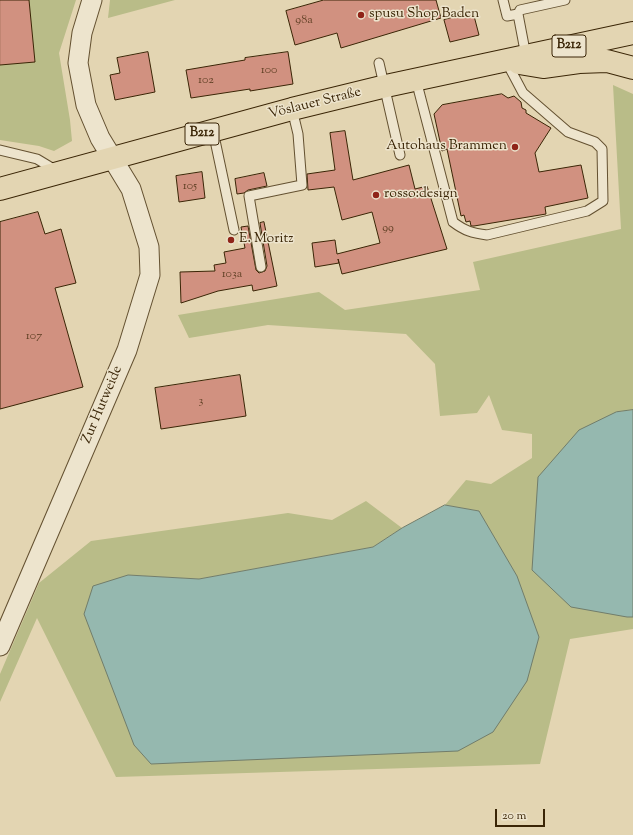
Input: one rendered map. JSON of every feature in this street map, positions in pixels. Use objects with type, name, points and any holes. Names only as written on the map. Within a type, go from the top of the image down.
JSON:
[{"type":"main road","name":"Vöslauer Straße","points":[[0,189],[292,109],[386,86],[633,33]]},
{"type":"main road","points":[[516,58],[543,67],[579,62],[607,61],[633,68]]},
{"type":"street","name":"Zur Hutweide","points":[[0,646],[127,350],[150,276],[149,247],[132,189],[100,138],[86,105],[78,63],[82,33],[92,0]]},
{"type":"lane","points":[[503,0],[507,16],[518,14]]},
{"type":"lane","points":[[416,80],[453,222],[464,230],[476,234],[487,235],[587,211],[603,201],[602,149],[595,142],[568,132],[523,93],[516,58],[518,14],[520,10],[565,0]]},
{"type":"lane","points":[[379,63],[386,86],[400,155]]},
{"type":"lane","points":[[261,267],[249,196],[302,185],[298,134],[292,109]]},
{"type":"lane","points":[[213,131],[234,230]]},
{"type":"lane","points":[[0,150],[37,159],[60,173]]},
{"type":"green space","points":[[0,0],[76,0],[59,53],[72,141],[54,151],[39,146],[0,140]]},
{"type":"green space","points":[[110,0],[175,0],[108,18]]},
{"type":"green space","points":[[613,85],[633,94],[633,410],[616,412],[627,617],[633,617],[633,629],[570,639],[540,764],[116,777],[37,618],[0,702],[0,674],[39,583],[91,541],[288,513],[332,520],[366,501],[402,528],[373,547],[199,579],[128,575],[134,745],[479,511],[445,505],[466,480],[491,484],[532,458],[532,434],[502,430],[489,395],[477,413],[440,416],[435,364],[406,334],[268,325],[189,338],[178,315],[319,292],[345,310],[480,290],[473,262],[621,229]]},
{"type":"water","points":[[633,410],[633,617],[627,617],[571,607],[532,570],[538,477],[579,430],[616,412]]},
{"type":"water","points":[[445,505],[479,511],[517,576],[539,637],[527,681],[493,732],[458,751],[151,764],[134,745],[84,614],[93,586],[128,575],[199,579],[373,547],[402,528]]},
{"type":"building","points":[[0,0],[29,0],[35,62],[0,65]]},
{"type":"building","points":[[324,0],[436,0],[441,18],[341,48],[337,33],[295,45],[286,11]]},
{"type":"building","points":[[473,12],[479,35],[450,42],[444,20]]},
{"type":"building","points":[[148,52],[155,92],[115,100],[110,75],[120,73],[117,58]]},
{"type":"building","points":[[288,52],[293,84],[191,98],[186,70],[245,60],[245,58]]},
{"type":"building","points":[[502,94],[508,98],[514,96],[521,102],[522,108],[526,110],[526,113],[551,128],[535,153],[539,172],[581,165],[588,198],[545,207],[546,214],[471,226],[470,221],[466,222],[464,215],[461,216],[447,149],[442,151],[434,114],[442,105]]},
{"type":"building","points":[[345,131],[353,180],[409,165],[415,189],[427,186],[447,249],[342,274],[338,259],[339,263],[315,267],[312,243],[335,240],[337,254],[380,243],[372,212],[342,220],[334,187],[308,190],[307,174],[335,170],[330,133]]},
{"type":"building","points":[[202,172],[205,198],[179,202],[176,176]]},
{"type":"building","points":[[264,173],[267,186],[237,194],[235,179]]},
{"type":"building","points":[[38,212],[45,234],[61,229],[76,283],[55,288],[83,387],[0,409],[0,222]]},
{"type":"building","points":[[264,222],[277,286],[253,291],[252,285],[218,291],[181,303],[180,272],[215,271],[214,265],[226,263],[224,252],[245,248],[241,227],[248,226],[256,270],[259,273],[265,271],[267,266],[260,223]]},
{"type":"building","points":[[240,375],[246,416],[161,429],[155,388]]},
{"type":"place","name":"spusu Shop Baden","points":[[361,15]]},
{"type":"place","name":"Autohaus Brammen","points":[[515,147]]},
{"type":"place","name":"rosso:design","points":[[376,195]]},
{"type":"place","name":"E. Moritz","points":[[231,240]]}]
